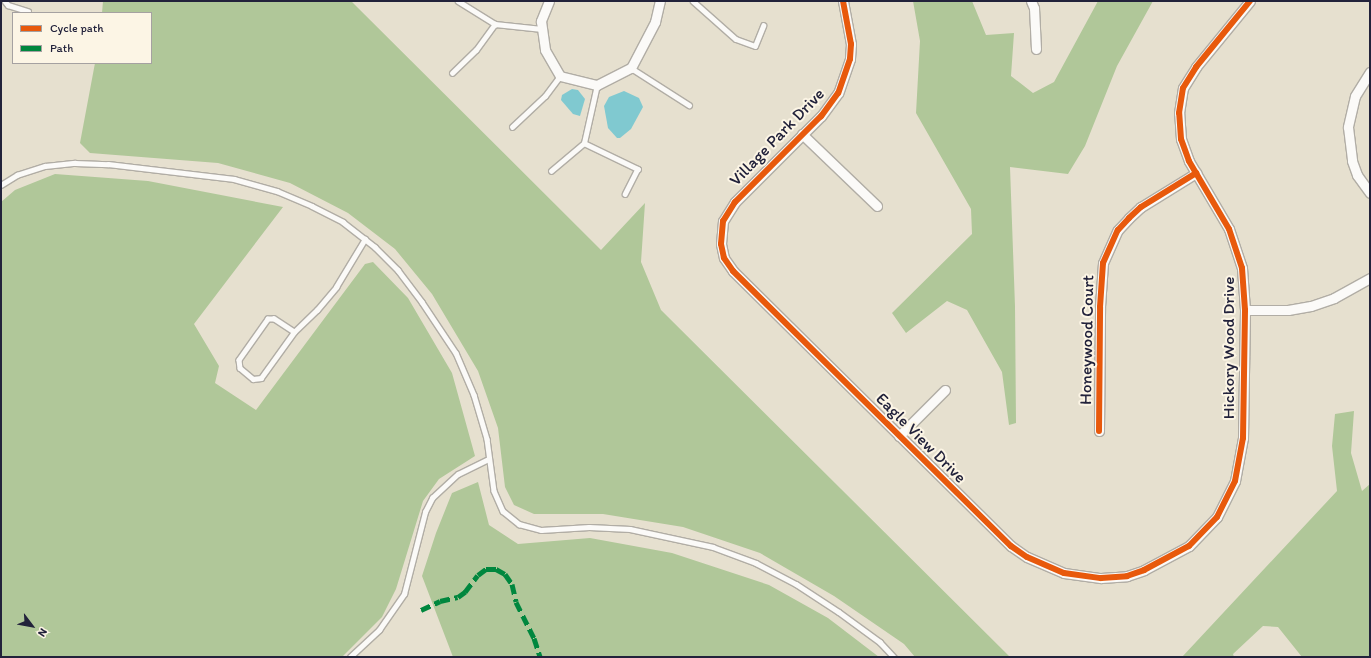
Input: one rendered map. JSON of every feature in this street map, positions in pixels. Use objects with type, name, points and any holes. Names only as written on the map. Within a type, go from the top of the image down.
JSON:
[{"type":"street","points":[[548,1],[541,21],[545,50],[560,76],[597,85],[631,68],[655,22],[660,1]]},
{"type":"street","name":"Village Park Drive","points":[[721,244],[723,222],[734,202],[830,105],[846,74],[851,44],[843,1]]},
{"type":"street","points":[[1031,1],[1034,8],[1036,49]]},
{"type":"street","name":"Hickory Wood Drive","points":[[1144,570],[1176,555],[1204,532],[1217,517],[1235,481],[1243,438],[1245,310],[1242,268],[1237,247],[1196,173],[1181,139],[1179,113],[1183,88],[1196,67],[1250,1]]},
{"type":"street","points":[[1370,72],[1355,96],[1348,127],[1352,161],[1357,175],[1370,193]]},
{"type":"street","points":[[802,134],[877,206]]},
{"type":"street","name":"Honeywood Court","points":[[1099,431],[1100,292],[1106,256],[1118,230],[1141,207],[1196,173]]},
{"type":"street","name":"Eagle View Drive","points":[[721,244],[724,258],[732,271],[996,533],[1027,557],[1064,573],[1083,577],[1127,576],[1144,570]]},
{"type":"street","points":[[1245,310],[1288,310],[1311,306],[1334,298],[1370,278]]},
{"type":"street","points":[[899,436],[945,390]]},
{"type":"lane","points":[[6,1],[8,5],[28,11]]},
{"type":"lane","points":[[458,1],[495,24],[542,29]]},
{"type":"lane","points":[[694,1],[736,39],[755,46],[763,26]]},
{"type":"lane","points":[[452,73],[476,50],[495,24]]},
{"type":"lane","points":[[631,68],[689,106]]},
{"type":"lane","points":[[512,127],[545,96],[560,76]]},
{"type":"lane","points":[[551,171],[584,144],[597,85]]},
{"type":"lane","points":[[584,144],[638,169],[625,194]]},
{"type":"lane","points":[[1,185],[17,175],[45,166],[75,163],[234,179],[312,206],[343,222],[365,239],[398,270],[456,353],[474,395],[490,459],[494,491],[503,511],[519,524],[541,530],[589,527],[630,529],[713,547],[756,563],[796,584],[850,621],[894,657]]},
{"type":"lane","points":[[294,332],[274,319],[268,319],[239,360],[240,368],[253,379],[261,378],[294,332],[317,310],[336,287],[365,239]]},
{"type":"lane","points":[[350,657],[379,630],[404,594],[425,512],[432,498],[458,474],[490,459]]},
{"type":"green space","points":[[103,1],[351,1],[601,250],[645,203],[641,262],[661,310],[1010,657],[915,657],[904,644],[834,596],[760,553],[683,527],[603,514],[534,514],[514,505],[505,487],[498,428],[478,371],[432,294],[395,249],[348,213],[290,183],[218,163],[90,153],[80,143],[95,64],[152,64],[152,12],[102,12]]},
{"type":"green space","points":[[913,1],[972,1],[986,35],[1014,33],[1011,76],[1033,93],[1054,82],[1098,1],[1153,1],[1117,66],[1085,146],[1068,174],[1010,167],[1015,306],[1016,423],[1009,425],[1002,372],[967,310],[947,301],[906,333],[892,313],[972,234],[971,209],[916,113],[920,41]]},
{"type":"green space","points":[[55,174],[148,181],[283,207],[194,324],[219,366],[215,383],[256,410],[365,264],[373,262],[408,298],[452,373],[475,456],[439,479],[423,501],[396,589],[382,617],[342,657],[1,657],[1,202],[15,190]]},
{"type":"green space","points":[[1354,411],[1351,453],[1362,491],[1370,484],[1370,657],[1302,657],[1278,627],[1263,626],[1233,654],[1234,657],[1182,657],[1337,491],[1332,446],[1335,414]]},
{"type":"green space","points":[[478,482],[489,525],[518,544],[590,538],[672,553],[769,585],[828,618],[879,657],[453,657],[422,576],[436,533],[452,493]]},
{"type":"water","points":[[572,89],[578,90],[585,99],[580,116],[573,114],[561,100],[562,95]]},
{"type":"water","points":[[624,91],[639,98],[643,107],[631,129],[620,138],[617,138],[608,128],[604,106],[609,97]]},
{"type":"marked path","points":[[421,610],[440,601],[458,597],[465,592],[478,575],[486,569],[496,569],[505,574],[512,584],[516,602],[534,638],[540,657]]},
{"type":"cycle path","points":[[843,1],[851,44],[850,59],[838,93],[821,116],[735,202],[723,221],[721,244],[724,258],[733,271],[1011,546],[1027,557],[1064,573],[1101,578],[1127,576],[1144,570],[1189,546],[1217,517],[1235,481],[1243,438],[1245,310],[1242,268],[1229,229],[1189,161],[1181,139],[1179,113],[1183,88],[1196,67],[1250,1]]},
{"type":"cycle path","points":[[1099,431],[1100,307],[1103,263],[1118,230],[1129,218],[1141,207],[1196,173]]}]
